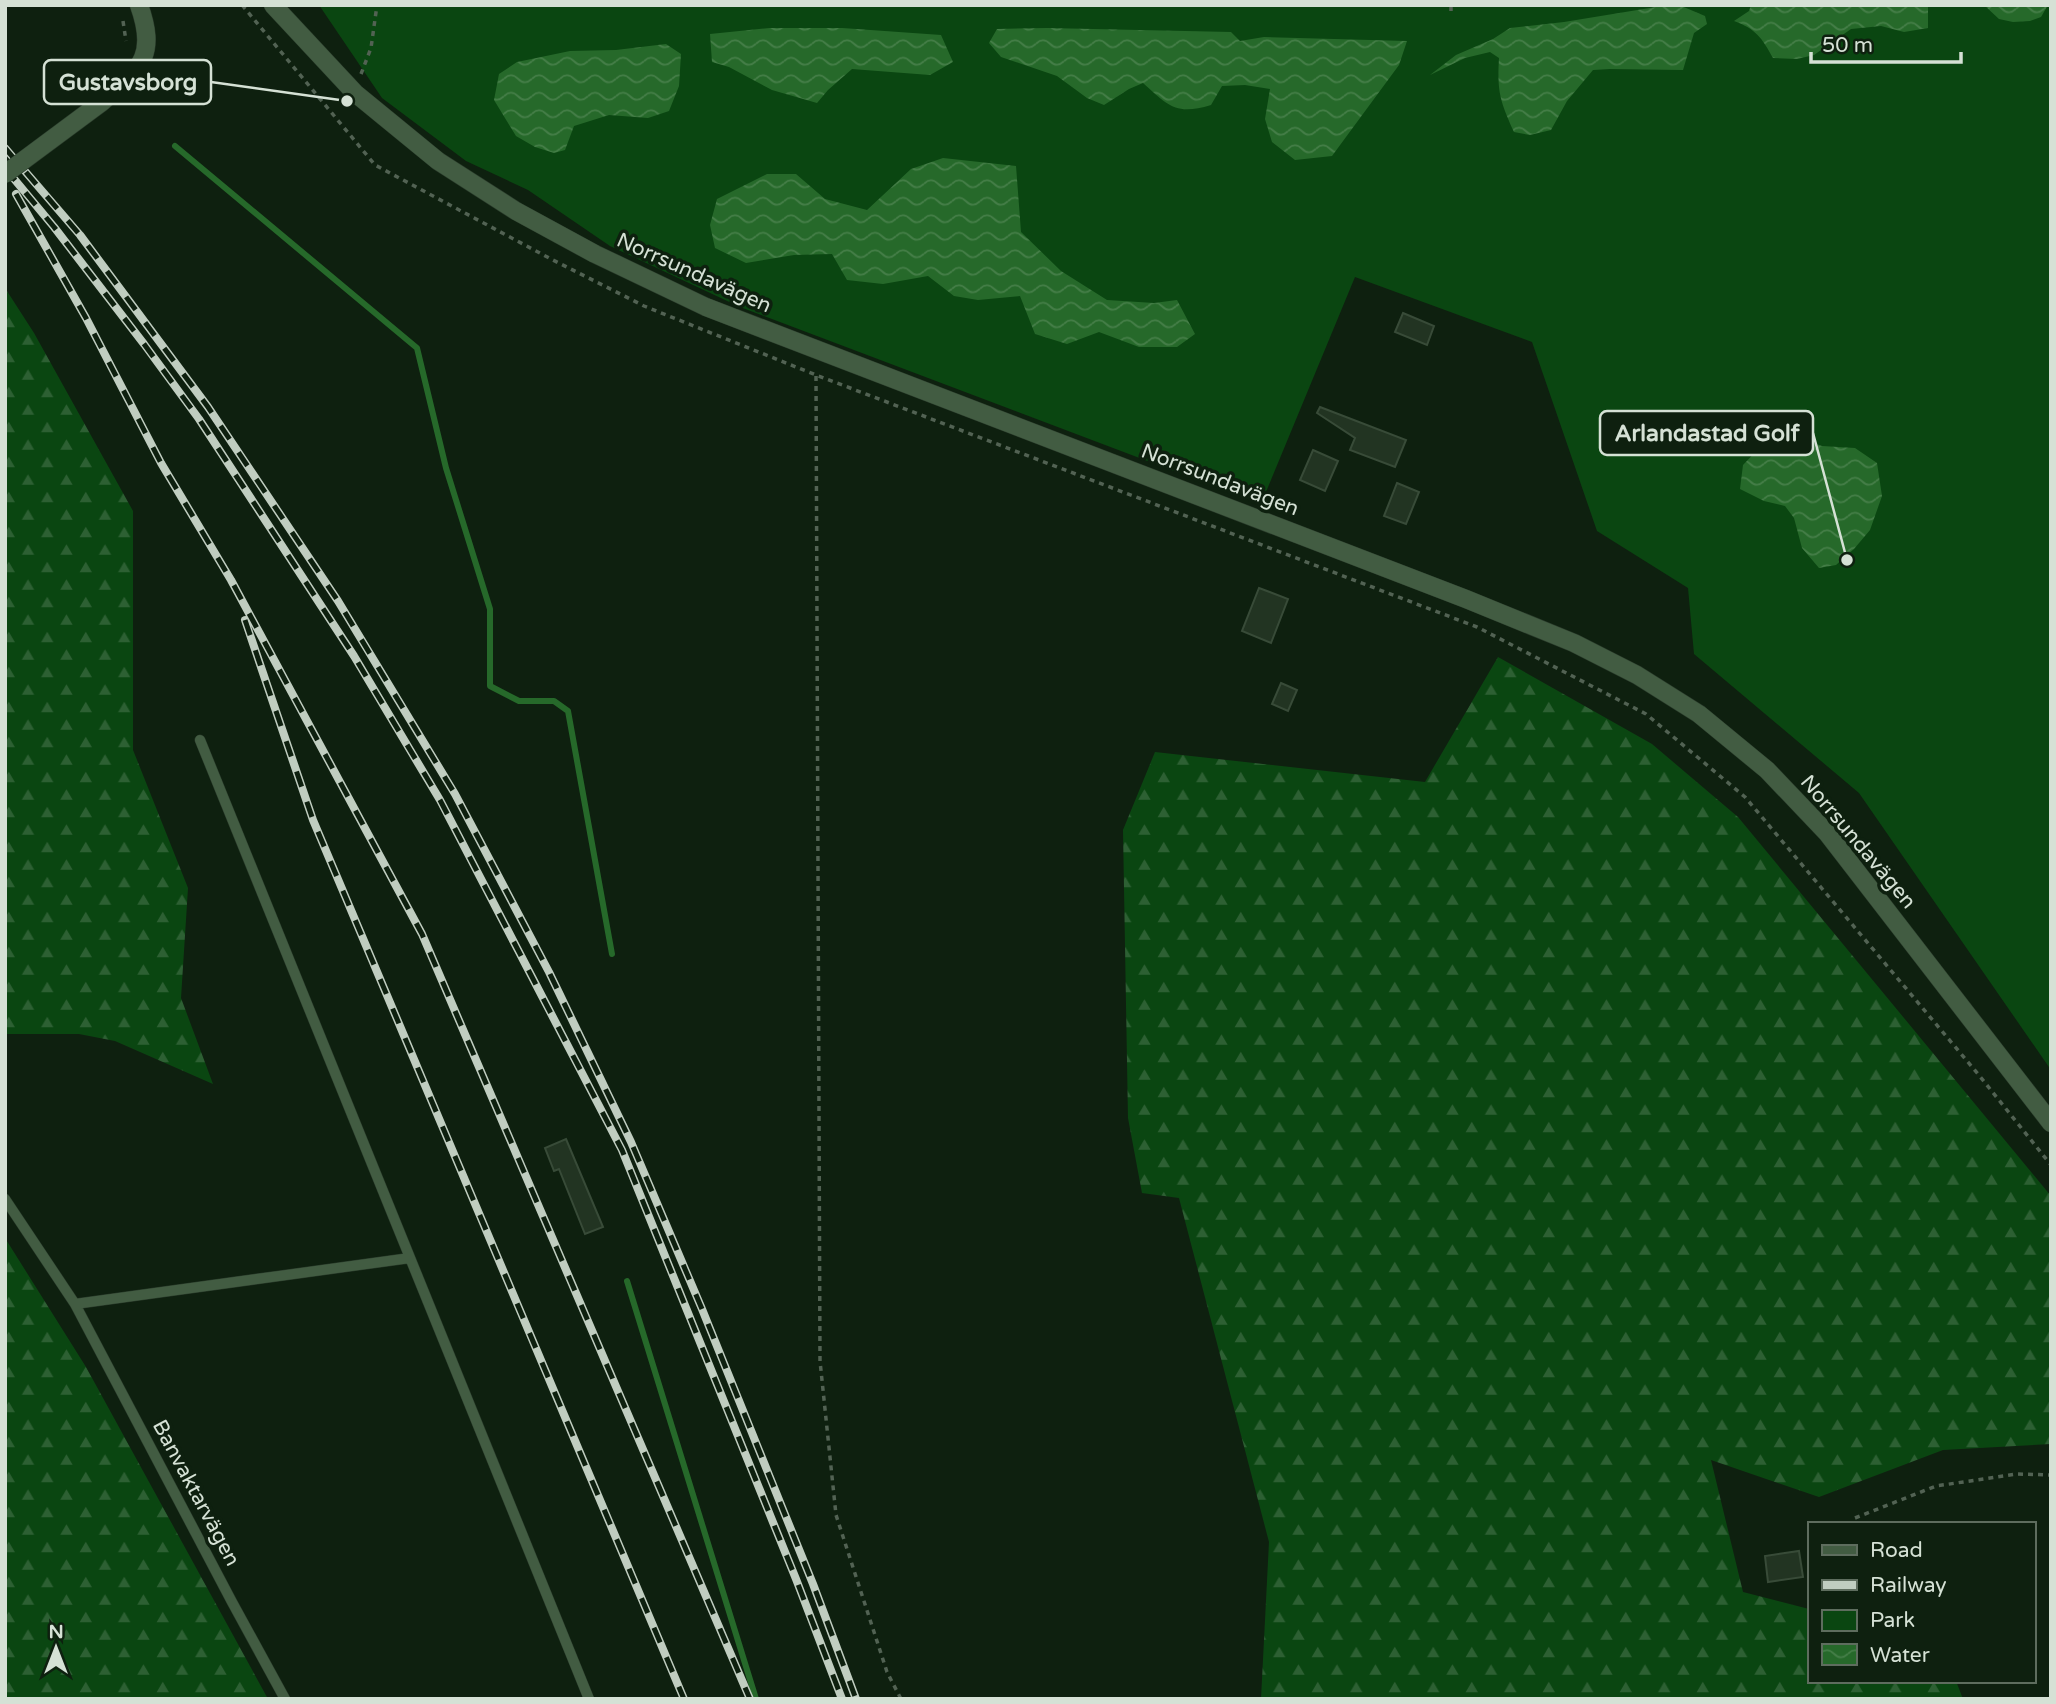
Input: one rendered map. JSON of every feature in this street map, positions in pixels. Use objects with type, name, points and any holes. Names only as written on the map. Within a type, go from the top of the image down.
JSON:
[{"type":"street","points":[[5,174],[102,102],[140,65],[147,51],[148,36],[139,5]]},
{"type":"street","name":"Norrsundavägen","points":[[273,5],[355,93],[438,161],[528,217],[595,254],[706,307],[1466,599],[1574,643],[1648,681],[1699,714],[1767,770],[1827,833],[2051,1123]]},
{"type":"lane","points":[[200,740],[589,1699]]},
{"type":"lane","name":"Banvaktarvägen","points":[[5,1199],[75,1304],[285,1699]]},
{"type":"lane","points":[[75,1304],[410,1258]]},
{"type":"path","points":[[242,5],[374,165],[644,306],[816,375],[1477,628],[1646,714],[1745,797],[1978,1073],[2051,1165]]},
{"type":"path","points":[[355,93],[371,48],[377,5]]},
{"type":"path","points":[[1451,5],[1451,11]]},
{"type":"path","points":[[121,15],[126,41]]},
{"type":"path","points":[[822,352],[816,375],[820,1361],[836,1515],[887,1672],[901,1699]]},
{"type":"path","points":[[1854,1518],[1937,1486],[2017,1474],[2051,1475]]},
{"type":"green space","points":[[319,5],[2051,5],[2051,1070],[1859,793],[1694,654],[1688,588],[1597,531],[1532,342],[1355,277],[1261,504],[740,307],[610,246],[528,190],[466,161],[382,98]]},
{"type":"green space","points":[[5,288],[34,333],[133,511],[133,750],[188,888],[181,998],[213,1084],[115,1041],[79,1034],[5,1034]]},
{"type":"green space","points":[[1498,657],[1652,744],[1738,817],[2051,1196],[2051,1444],[1943,1450],[1819,1497],[1711,1460],[1743,1592],[1808,1609],[1808,1683],[1957,1683],[1963,1699],[1261,1699],[1269,1542],[1179,1198],[1142,1193],[1128,1118],[1123,830],[1155,752],[1425,782]]},
{"type":"green space","points":[[5,1238],[86,1367],[268,1699],[5,1699]]},
{"type":"water","points":[[1679,5],[1705,16],[1707,24],[1694,33],[1683,70],[1593,70],[1567,101],[1551,130],[1530,135],[1514,132],[1500,96],[1499,58],[1490,52],[1465,58],[1430,75],[1456,55],[1493,39],[1510,28]]},
{"type":"water","points":[[1751,5],[1928,5],[1928,28],[1904,32],[1881,26],[1851,29],[1814,55],[1797,59],[1773,58],[1758,35],[1734,21],[1749,11]]},
{"type":"water","points":[[1984,5],[2048,5],[2041,17],[2013,22],[1999,19]]},
{"type":"water","points":[[770,28],[842,28],[941,35],[953,62],[930,75],[852,69],[817,103],[772,90],[729,67],[712,62],[710,34]]},
{"type":"water","points":[[997,29],[1231,32],[1240,41],[1264,37],[1407,41],[1399,65],[1332,156],[1295,160],[1272,142],[1265,119],[1270,89],[1245,85],[1222,86],[1211,105],[1180,109],[1166,103],[1143,83],[1104,105],[1087,98],[1057,76],[1001,57],[989,43]]},
{"type":"water","points":[[666,44],[681,54],[679,86],[669,111],[648,118],[609,115],[574,126],[565,150],[554,153],[535,147],[516,136],[494,100],[499,74],[517,62],[570,51],[616,50]]},
{"type":"water","points":[[943,158],[1016,166],[1021,232],[1061,271],[1107,300],[1154,303],[1177,300],[1195,334],[1177,347],[1139,347],[1099,332],[1067,344],[1035,334],[1020,296],[978,300],[954,296],[928,276],[883,284],[847,280],[832,254],[794,255],[746,263],[715,248],[710,225],[717,199],[767,174],[796,174],[825,199],[867,210],[911,169]]},
{"type":"water","points":[[1793,436],[1822,446],[1855,448],[1877,463],[1882,496],[1870,530],[1836,565],[1819,568],[1802,548],[1794,518],[1785,506],[1764,501],[1740,489],[1743,465],[1763,444]]},
{"type":"building","points":[[1403,313],[1434,326],[1427,345],[1395,332]]},
{"type":"building","points":[[1320,407],[1406,440],[1395,467],[1350,450],[1355,438],[1317,413]]},
{"type":"building","points":[[1313,450],[1338,461],[1325,491],[1300,480]]},
{"type":"building","points":[[1397,483],[1419,492],[1406,524],[1384,516]]},
{"type":"building","points":[[1259,588],[1288,599],[1271,643],[1242,631]]},
{"type":"building","points":[[1281,683],[1297,690],[1288,711],[1272,704]]},
{"type":"building","points":[[566,1139],[603,1227],[585,1234],[559,1169],[554,1171],[545,1148]]},
{"type":"building","points":[[1799,1551],[1803,1577],[1768,1582],[1765,1556]]},
{"type":"waterway","points":[[175,146],[417,348],[446,468],[490,609],[490,686],[519,701],[554,701],[568,711],[612,954]]},
{"type":"waterway","points":[[627,1281],[756,1699]]},
{"type":"railway","points":[[5,148],[80,235],[208,407],[338,601],[455,794],[549,972],[631,1142],[702,1309],[813,1584],[856,1699]]},
{"type":"railway","points":[[5,168],[54,227],[199,419],[354,656],[440,800],[622,1150],[842,1699]]},
{"type":"railway","points":[[16,194],[86,318],[161,463],[231,580],[422,934],[750,1699]]},
{"type":"railway","points":[[245,620],[313,820],[684,1699]]},
{"type":"place","name":"Gustavsborg","points":[[347,101]]},
{"type":"place","name":"Arlandastad Golf","points":[[1847,560]]}]
